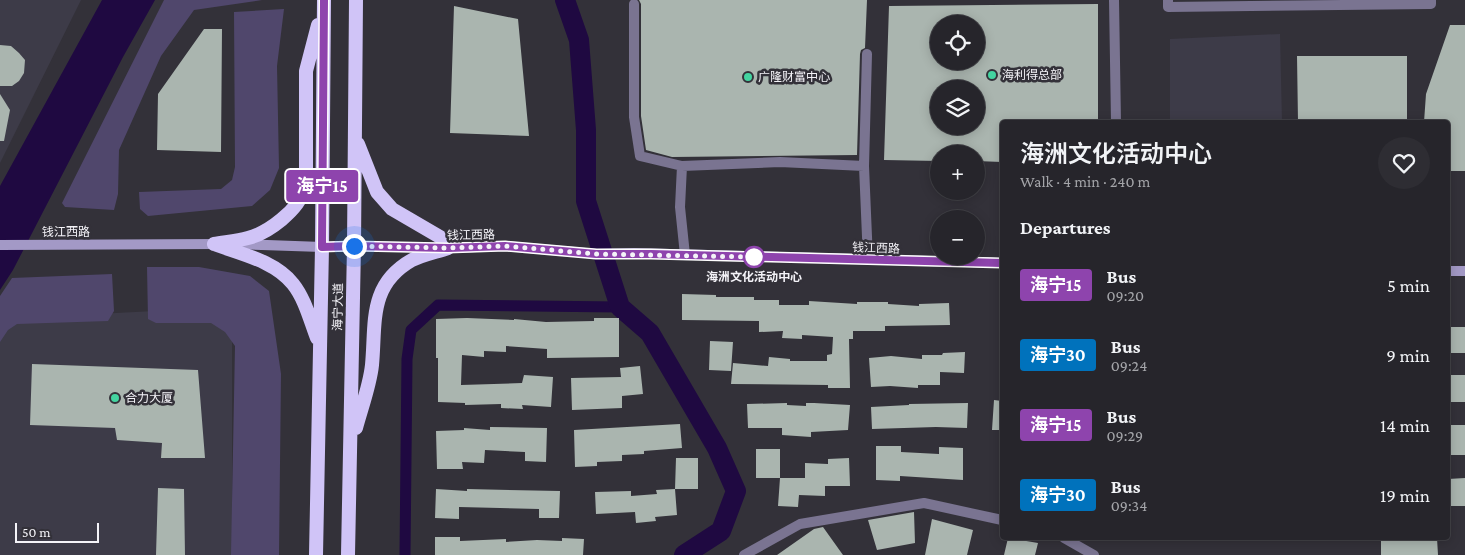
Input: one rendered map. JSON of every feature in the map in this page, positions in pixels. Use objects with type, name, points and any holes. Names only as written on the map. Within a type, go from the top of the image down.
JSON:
[{"type":"highway","name":"海宁大道","points":[[348,555],[354,246],[356,0]]},
{"type":"highway","name":"海宁大道","points":[[316,555],[322,247],[324,1]]},
{"type":"highway","points":[[214,244],[248,238],[265,232],[290,211],[304,190],[306,173],[306,71],[324,1]]},
{"type":"highway","points":[[350,453],[372,367],[376,303],[385,284],[398,269],[413,260],[448,248],[440,237],[392,209],[377,192],[355,134]]},
{"type":"highway","points":[[214,244],[260,260],[279,270],[293,284],[304,302],[320,346]]},
{"type":"main road","name":"钱江西路","points":[[0,245],[214,244],[448,248],[505,246],[596,254],[634,253],[1000,263]]},
{"type":"main road","points":[[1450,271],[1465,271]]},
{"type":"street","points":[[1114,0],[1116,120]]},
{"type":"street","points":[[1168,0],[1168,7],[1229,3],[1431,4],[1431,0]]},
{"type":"street","points":[[634,4],[634,117],[640,156],[682,166],[780,162],[864,166]]},
{"type":"street","points":[[867,54],[864,166],[868,260]]},
{"type":"street","points":[[682,166],[680,207],[685,255]]},
{"type":"street","points":[[744,555],[800,524],[924,503],[1000,520]]},
{"type":"street","points":[[1068,540],[1094,555]]},
{"type":"shaded area","points":[[0,0],[81,0],[0,163]]},
{"type":"shaded area","points":[[102,0],[155,0],[123,57],[13,270],[0,290],[0,186]]},
{"type":"shaded area","points":[[164,0],[262,0],[194,10],[161,56],[119,150],[118,194],[114,210],[65,207],[62,203]]},
{"type":"shaded area","points":[[284,9],[277,66],[279,168],[270,190],[252,206],[148,216],[140,209],[139,192],[221,189],[232,180],[235,167],[234,12]]},
{"type":"shaded area","points":[[1280,34],[1282,120],[1170,120],[1170,39]]},
{"type":"shaded area","points":[[147,267],[199,267],[250,276],[269,291],[281,374],[279,555],[231,555],[235,346],[225,332],[211,323],[156,323],[148,319]]},
{"type":"shaded area","points":[[112,274],[114,311],[108,321],[17,324],[8,330],[0,342],[0,296],[12,278]]},
{"type":"shaded area","points":[[232,307],[232,555],[0,555],[0,319]]},
{"type":"building","name":"广隆财富中心","points":[[639,0],[867,0],[865,48],[861,50],[860,54],[857,155],[672,157],[646,150],[641,116],[641,4]]},
{"type":"building","name":"海利得总部","points":[[1098,4],[1098,120],[1000,120],[1000,162],[985,161],[985,145],[930,145],[930,161],[884,160],[889,6]]},
{"type":"building","points":[[454,6],[518,19],[529,136],[450,133]]},
{"type":"building","points":[[1450,25],[1465,25],[1465,171],[1450,171],[1450,120],[1424,120],[1426,94]]},
{"type":"building","points":[[204,29],[222,29],[221,152],[157,150],[158,94]]},
{"type":"building","points":[[0,45],[11,46],[25,60],[24,73],[19,81],[12,86],[0,86]]},
{"type":"building","points":[[1297,56],[1407,56],[1407,120],[1298,120]]},
{"type":"building","points":[[0,94],[10,110],[4,141],[0,141]]},
{"type":"building","points":[[682,294],[716,295],[716,297],[754,297],[754,300],[779,300],[779,305],[809,305],[809,301],[857,304],[857,302],[888,302],[888,304],[919,306],[919,304],[949,303],[950,325],[885,326],[885,331],[853,331],[853,339],[849,339],[850,388],[828,388],[828,385],[731,384],[733,363],[768,366],[769,357],[790,359],[790,361],[827,361],[827,355],[832,354],[833,337],[802,335],[802,339],[782,338],[783,331],[759,332],[759,321],[682,320]]},
{"type":"building","points":[[467,318],[546,322],[594,321],[594,318],[619,318],[619,357],[547,358],[547,349],[506,346],[506,352],[484,351],[484,357],[462,355],[461,385],[522,383],[524,375],[553,377],[551,407],[522,405],[523,409],[501,408],[501,404],[465,405],[465,403],[438,402],[436,319]]},
{"type":"building","points":[[1450,327],[1465,327],[1465,353],[1450,353]]},
{"type":"building","points":[[710,341],[733,342],[731,371],[709,370]]},
{"type":"building","points":[[965,352],[964,373],[940,372],[940,385],[918,385],[918,388],[871,387],[869,358],[891,356],[922,359],[922,355]]},
{"type":"building","name":"合力大厦","points":[[32,364],[198,370],[205,458],[161,458],[162,443],[117,440],[115,428],[30,425]]},
{"type":"building","points":[[640,366],[643,394],[622,396],[622,408],[572,410],[571,378],[621,377],[620,368]]},
{"type":"building","points":[[1450,375],[1465,375],[1465,402],[1450,402]]},
{"type":"building","points":[[994,400],[1000,401],[1000,430],[992,430]]},
{"type":"building","points":[[787,403],[787,405],[806,406],[806,403],[850,405],[848,430],[811,432],[811,437],[782,435],[782,428],[748,428],[747,404]]},
{"type":"building","points":[[968,403],[967,428],[872,429],[871,407]]},
{"type":"building","points":[[680,424],[682,448],[644,451],[644,454],[622,455],[622,461],[597,462],[597,466],[575,467],[574,430]]},
{"type":"building","points":[[1450,425],[1465,425],[1465,455],[1450,455]]},
{"type":"building","points":[[490,427],[547,428],[546,462],[525,461],[525,452],[485,450],[484,463],[462,462],[463,469],[437,469],[436,431],[464,430],[464,428],[490,430]]},
{"type":"building","points":[[876,446],[901,446],[901,452],[939,454],[939,447],[963,448],[963,480],[900,476],[900,481],[876,480]]},
{"type":"building","points":[[756,449],[780,449],[780,478],[756,478]]},
{"type":"building","points":[[676,458],[698,458],[698,489],[675,489]]},
{"type":"building","points":[[849,458],[850,486],[825,486],[825,496],[799,495],[798,507],[778,506],[780,478],[805,478],[805,463],[828,464],[828,459]]},
{"type":"building","points":[[1465,478],[1465,506],[1450,506],[1450,479]]},
{"type":"building","points":[[158,488],[184,489],[185,555],[156,555]]},
{"type":"building","points":[[436,489],[560,491],[559,518],[539,518],[539,509],[459,507],[459,519],[435,518]]},
{"type":"building","points":[[675,489],[677,515],[655,517],[656,521],[636,523],[635,512],[596,514],[595,492],[631,491],[631,496],[657,494],[656,490]]},
{"type":"building","points":[[914,512],[915,543],[877,550],[868,520]]},
{"type":"building","points":[[932,519],[973,530],[967,555],[925,555]]},
{"type":"building","points":[[823,527],[843,555],[777,555],[814,529]]},
{"type":"building","points":[[435,537],[460,537],[460,541],[506,539],[506,542],[562,541],[562,538],[584,539],[583,555],[435,555]]},
{"type":"building","points":[[1008,540],[1038,543],[1035,555],[1004,555]]},
{"type":"building","points":[[1381,540],[1437,540],[1438,555],[1381,555]]},
{"type":"waterway","points":[[565,0],[579,40],[586,130],[586,201],[620,307],[650,333],[717,448],[736,491],[721,531],[684,555]]},
{"type":"waterway","points":[[405,555],[407,359],[411,330],[438,305],[620,307]]},
{"type":"bus line","name":"海宁15","points":[[324,0],[322,247],[448,248],[505,246],[596,254],[1000,263]]},
{"type":"place","name":"海利得总部","points":[[992,75]]},
{"type":"place","name":"广隆财富中心","points":[[748,77]]},
{"type":"place","name":"海洲文化活动中心","points":[[754,257]]},
{"type":"place","name":"合力大厦","points":[[115,398]]},
{"type":"route","points":[[354,246],[448,248],[505,246],[596,254],[634,253],[754,257]]}]
